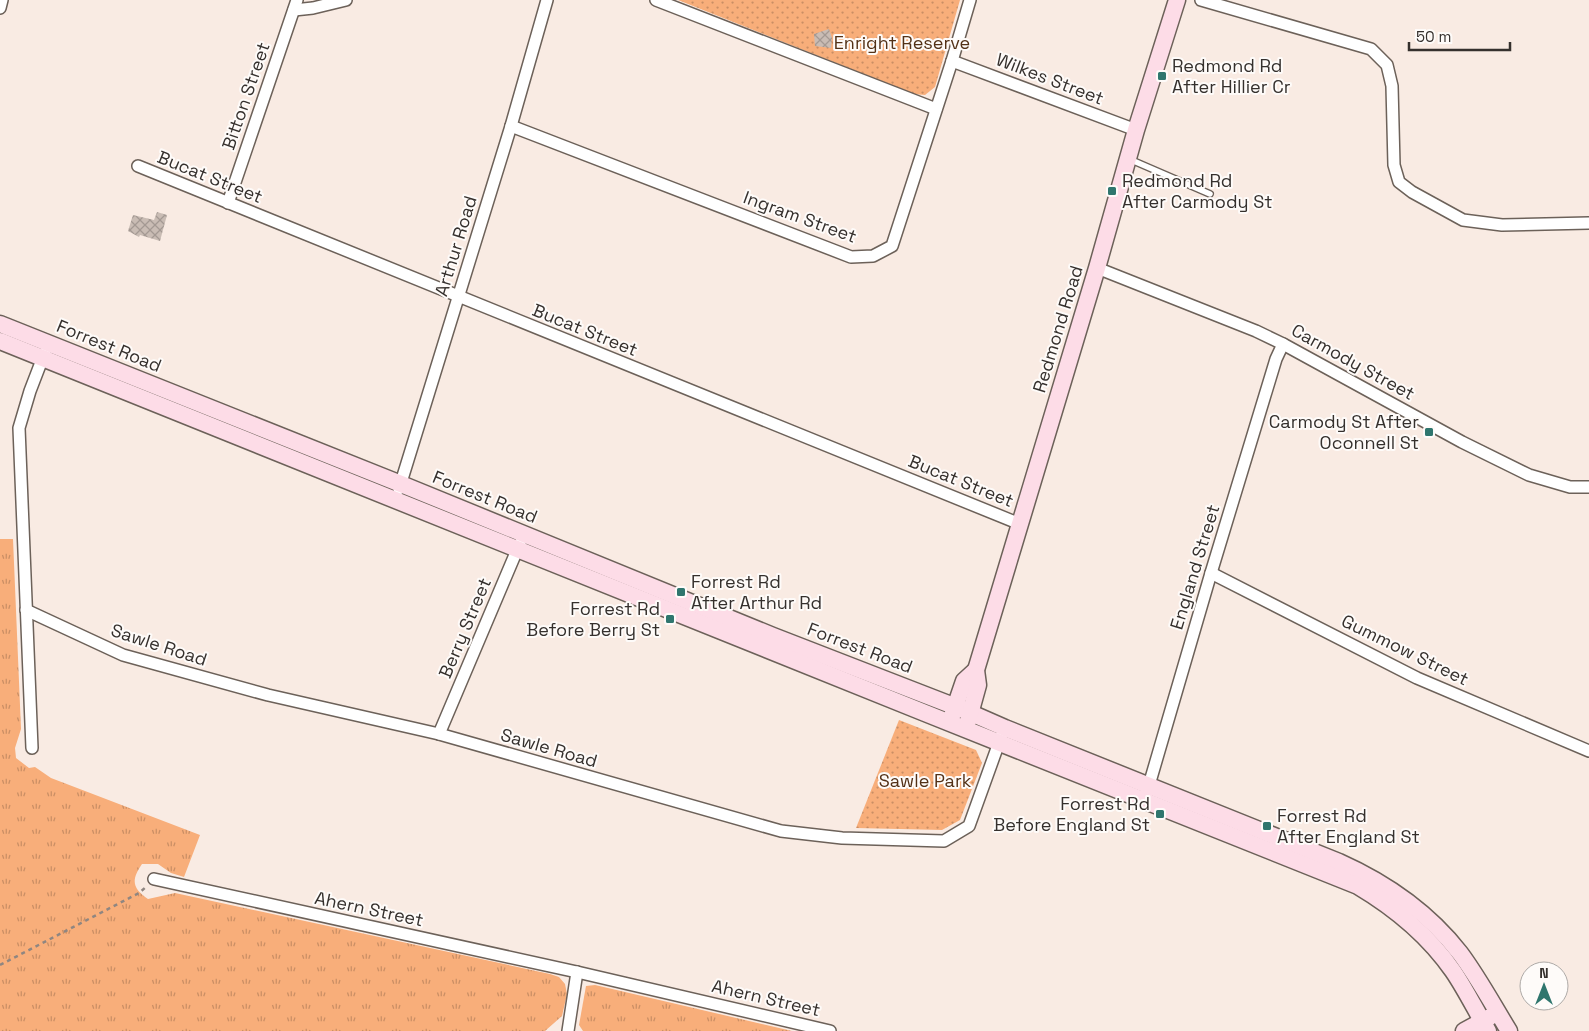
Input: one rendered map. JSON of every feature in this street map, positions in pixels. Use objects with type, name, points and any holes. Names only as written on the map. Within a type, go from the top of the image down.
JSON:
[{"type":"main road","name":"Redmond Road","points":[[965,729],[978,685],[976,670],[1097,268],[1136,130],[1178,0]]},
{"type":"main road","name":"Forrest Road","points":[[0,324],[45,351],[396,500],[520,542],[955,706],[971,713],[1002,735]]},
{"type":"main road","name":"Forrest Road","points":[[0,341],[45,351],[401,484],[520,542],[949,723],[965,729],[1002,735],[1146,793],[1335,875],[1358,886],[1396,910],[1434,946],[1463,987],[1485,1026]]},
{"type":"main road","name":"Redmond Road","points":[[949,723],[964,681],[976,670]]},
{"type":"main road","name":"Forrest Road","points":[[1146,793],[1339,862],[1381,883],[1413,906],[1443,934],[1460,954],[1498,1013],[1506,1030]]},
{"type":"main road","points":[[1464,1031],[1485,1026],[1498,1013]]},
{"type":"street","points":[[0,8],[2,0]]},
{"type":"street","points":[[296,5],[313,8],[346,0]]},
{"type":"street","name":"Arthur Road","points":[[396,500],[511,126],[547,0]]},
{"type":"street","points":[[656,0],[936,109]]},
{"type":"street","name":"Ingram Street","points":[[511,126],[852,257],[873,256],[892,246],[970,0]]},
{"type":"street","points":[[1201,0],[1371,49],[1387,65],[1392,86],[1394,165],[1399,182],[1412,192],[1463,220],[1502,225],[1589,223]]},
{"type":"street","name":"Bitton Street","points":[[228,203],[296,5]]},
{"type":"street","name":"Wilkes Street","points":[[952,61],[1136,130]]},
{"type":"street","name":"Bucat Street","points":[[138,166],[1020,524]]},
{"type":"street","name":"Carmody Street","points":[[1097,268],[1256,331],[1462,442],[1529,475],[1570,487],[1589,487]]},
{"type":"street","name":"England Street","points":[[1146,793],[1276,359],[1283,344]]},
{"type":"street","points":[[32,748],[19,428],[45,351]]},
{"type":"street","name":"Berry Street","points":[[439,734],[520,542]]},
{"type":"street","name":"Gummow Street","points":[[1211,573],[1417,678],[1589,751]]},
{"type":"street","name":"Sawle Road","points":[[26,610],[123,655],[268,695],[439,734],[781,831],[842,838],[944,841],[969,826],[1002,735]]},
{"type":"street","name":"Ahern Street","points":[[154,879],[577,972],[830,1031]]},
{"type":"street","points":[[568,1031],[577,972]]},
{"type":"lane","points":[[1128,159],[1210,194]]},
{"type":"path","points":[[0,965],[139,893],[154,879]]},
{"type":"green space","name":"Enright Reserve","points":[[678,0],[960,0],[935,87],[925,95],[914,94]]},
{"type":"green space","points":[[0,539],[13,539],[21,729],[15,748],[16,758],[29,768],[35,767],[51,778],[200,835],[184,877],[171,873],[158,864],[142,864],[136,875],[135,883],[143,895],[148,899],[175,893],[550,974],[559,977],[565,984],[567,994],[562,1016],[545,1031],[0,1031]]},
{"type":"green space","name":"Sawle Park","points":[[899,720],[976,750],[982,763],[960,820],[942,830],[856,828]]},
{"type":"green space","points":[[595,985],[792,1031],[583,1031],[579,1025],[586,986]]},
{"type":"building","points":[[829,29],[832,38],[831,48],[815,46],[814,34]]},
{"type":"building","points":[[157,212],[167,215],[160,241],[140,235],[139,237],[128,231],[133,215],[154,220]]},
{"type":"place","name":"Redmond Rd After Hillier Cr","points":[[1162,76]]},
{"type":"place","name":"Redmond Rd After Carmody St","points":[[1112,191]]},
{"type":"place","name":"Carmody St After Oconnell St","points":[[1429,432]]},
{"type":"place","name":"Forrest Rd After Arthur Rd","points":[[681,592]]},
{"type":"place","name":"Forrest Rd Before Berry St","points":[[670,619]]},
{"type":"place","name":"Forrest Rd Before England St","points":[[1160,814]]},
{"type":"place","name":"Forrest Rd After England St","points":[[1267,826]]}]
